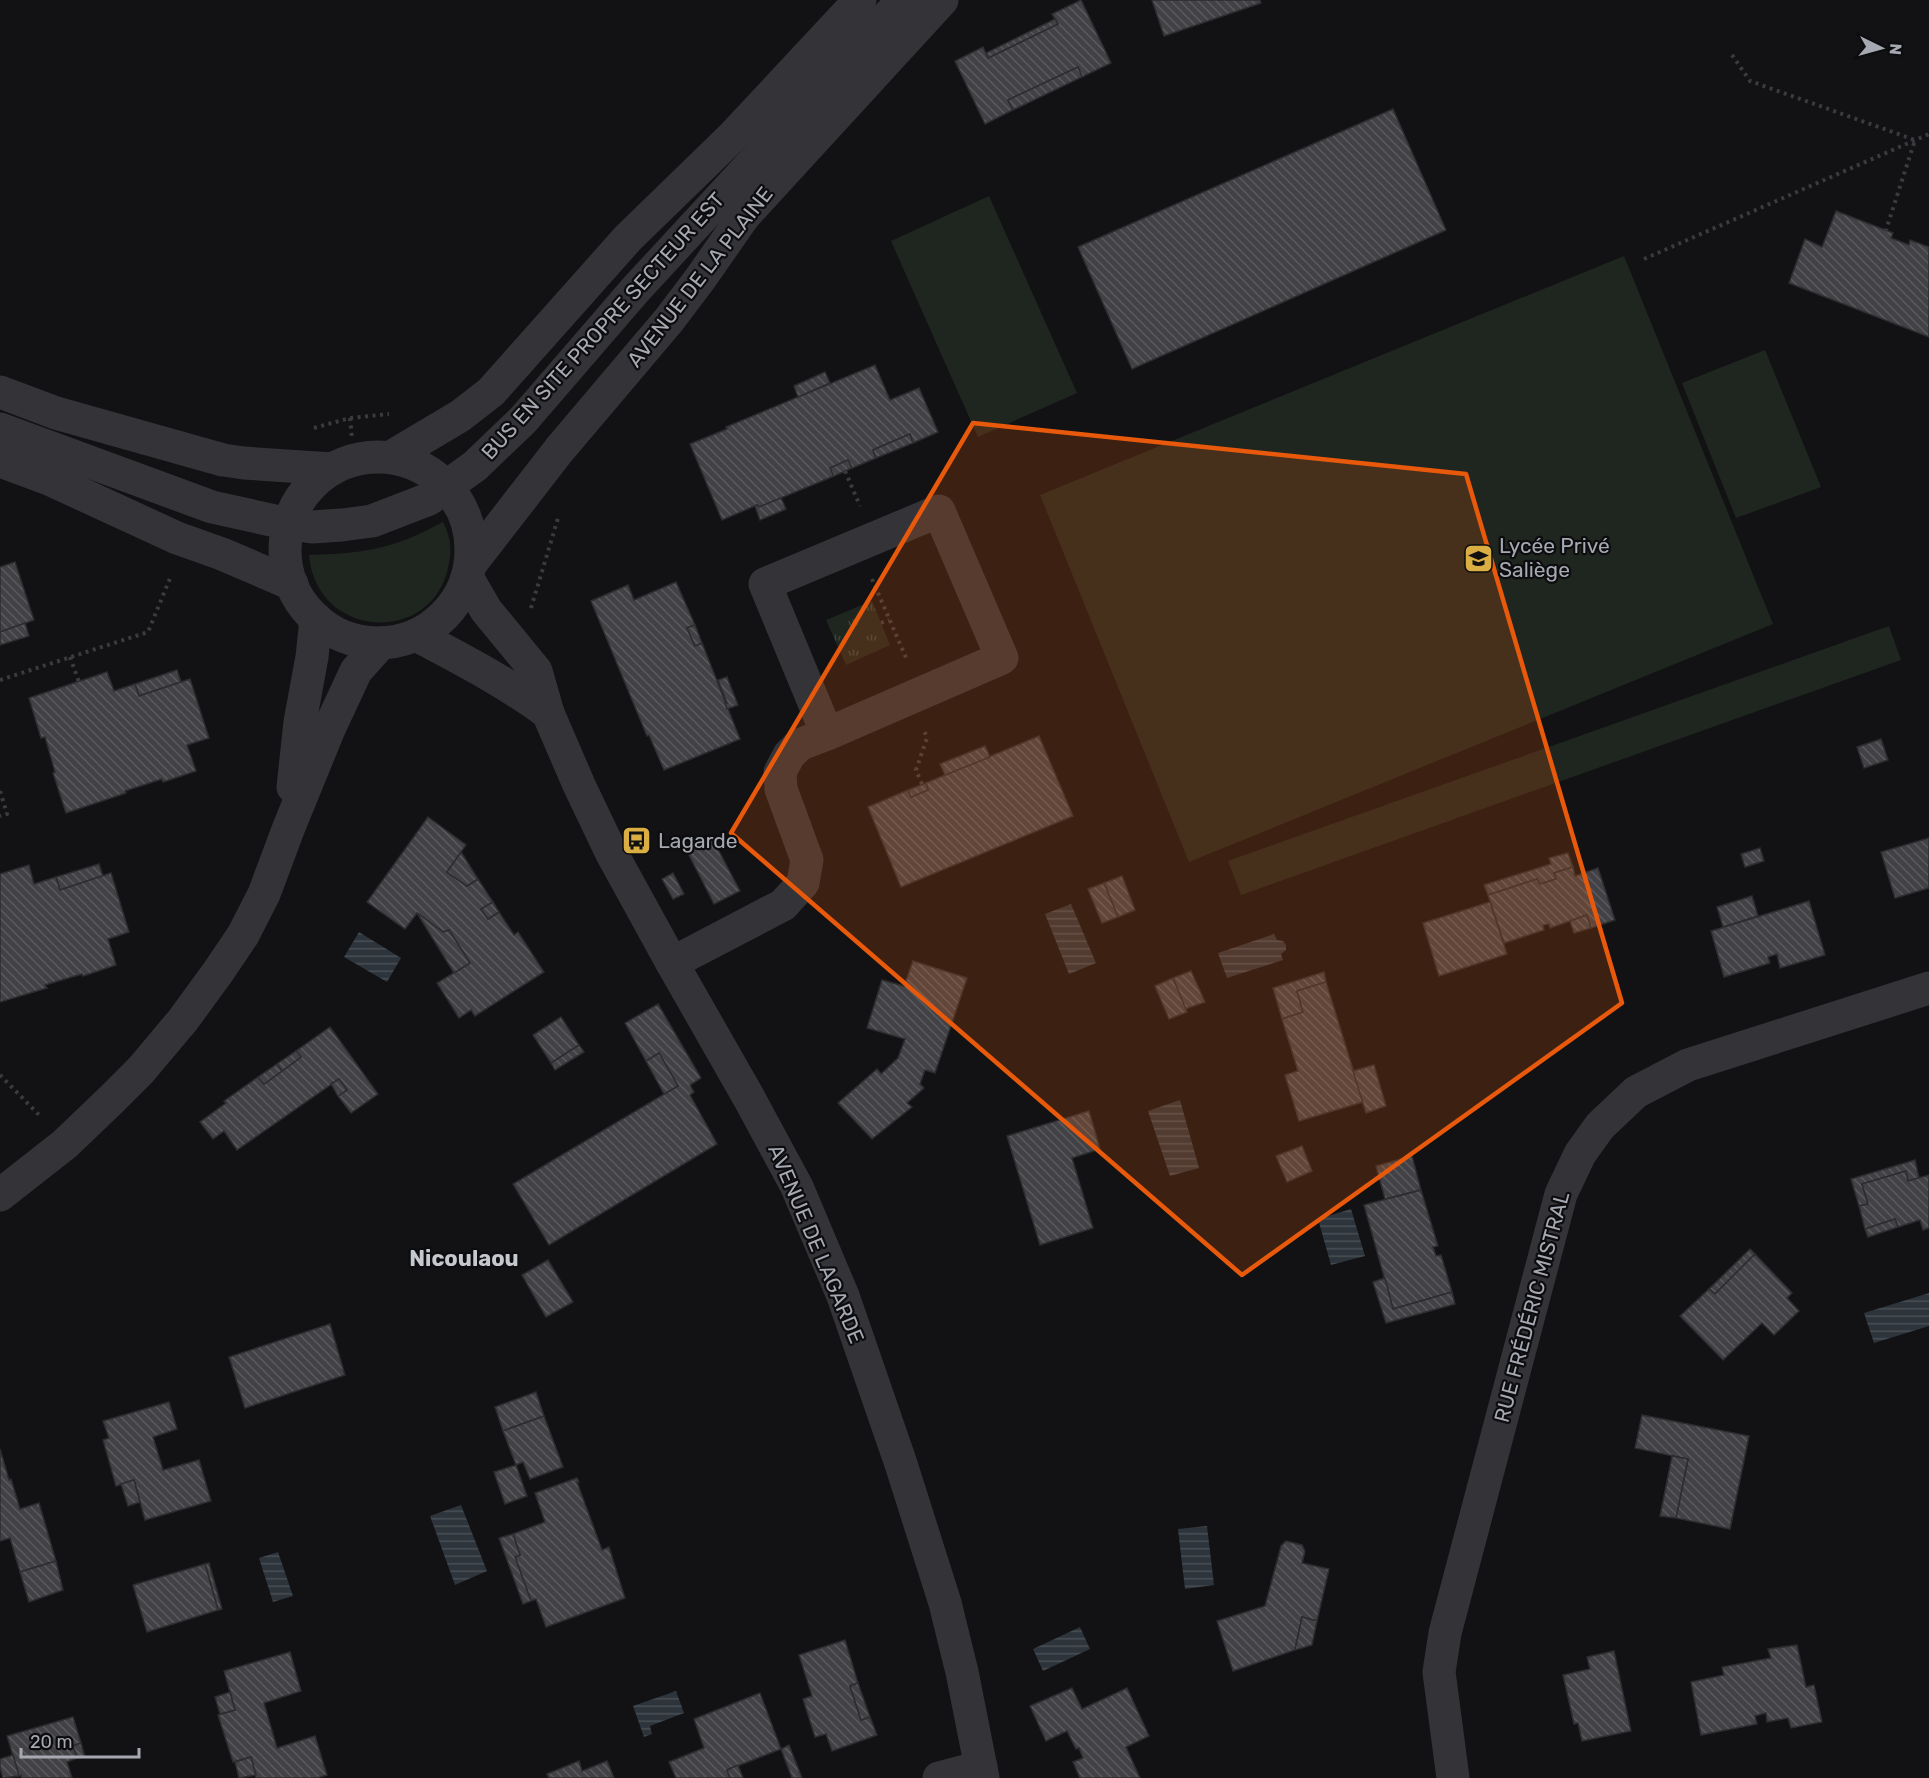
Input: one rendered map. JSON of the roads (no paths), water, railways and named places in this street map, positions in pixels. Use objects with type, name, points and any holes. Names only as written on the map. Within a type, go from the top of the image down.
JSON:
[{"type":"street","points":[[392,457],[460,416],[491,392],[628,238],[733,136],[860,0]]},
{"type":"street","name":"BUS EN SITE PROPRE SECTEUR EST","points":[[0,429],[212,507],[289,524],[312,527],[372,521],[429,499],[475,466],[523,420],[636,289],[903,0]]},
{"type":"street","name":"AVENUE DE LA PLAINE","points":[[316,619],[327,628],[353,640],[381,643],[399,641],[416,635],[428,629],[448,612],[463,589],[469,571],[559,450],[669,320],[744,216],[942,0]]},
{"type":"street","points":[[0,392],[56,413],[223,460],[332,469]]},
{"type":"street","points":[[289,827],[300,722],[312,657],[316,619],[302,603],[287,571],[285,556],[289,524],[299,502],[313,484],[332,469],[366,458],[392,457],[412,463],[431,473],[447,487],[457,501],[467,524],[471,548],[469,571]]},
{"type":"street","points":[[0,461],[49,479],[177,538],[232,558],[292,584]]},
{"type":"street","points":[[672,963],[783,905],[803,883],[807,860],[781,789],[780,772],[789,755],[799,745],[827,734],[1002,658],[939,511],[765,584],[827,734]]},
{"type":"street","name":"AVENUE DE LAGARDE","points":[[469,571],[486,610],[536,671],[548,713],[611,852],[797,1188],[843,1296],[898,1453],[945,1603],[962,1672],[982,1772]]},
{"type":"street","points":[[416,635],[508,685],[548,713]]},
{"type":"street","points":[[0,1195],[65,1144],[141,1070],[183,1020],[243,935],[264,894],[329,729],[356,671],[381,643]]},
{"type":"street","name":"RUE FRÉDÉRIC MISTRAL","points":[[1453,1778],[1439,1672],[1445,1633],[1561,1194],[1580,1154],[1600,1126],[1636,1092],[1688,1065],[1929,988]]},
{"type":"street","points":[[939,1778],[982,1772]]},
{"type":"place","name":"Lycée Privé Saliège","points":[[1478,558]]},
{"type":"place","name":"Lagarde","points":[[637,841]]},
{"type":"district","name":"Nicoulaou","points":[[464,1258]]}]
